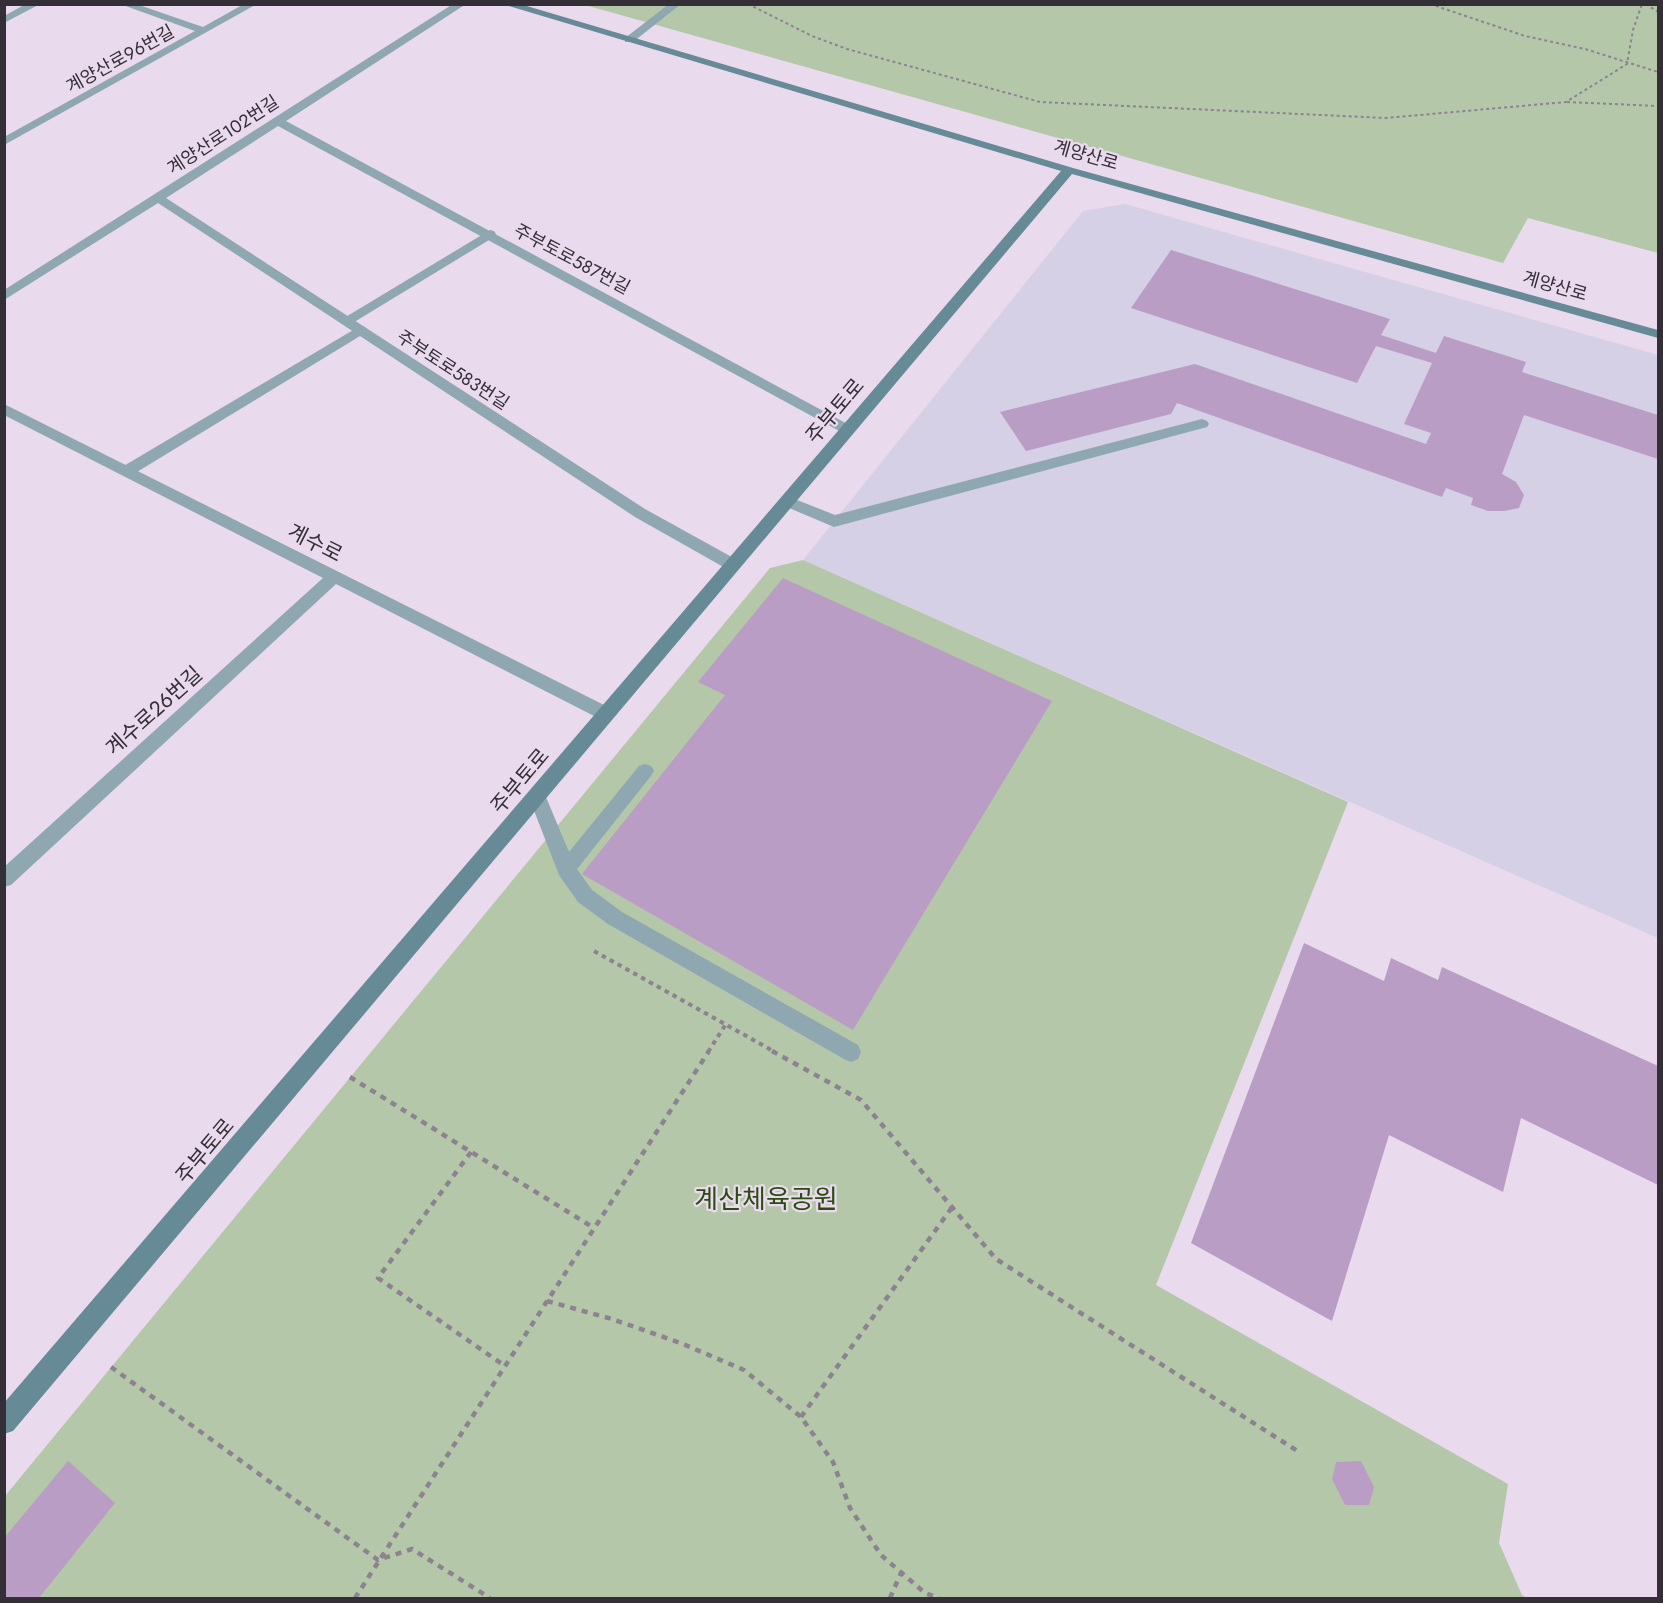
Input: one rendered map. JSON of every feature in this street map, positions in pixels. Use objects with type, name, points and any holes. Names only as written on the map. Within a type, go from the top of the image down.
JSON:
[{"type":"main road","name":"계양산로","points":[[507,4],[1069,170],[1659,334]]},
{"type":"main road","name":"주부토로","points":[[4,1422],[1069,170]]},
{"type":"street","points":[[4,20],[34,4]]},
{"type":"street","points":[[125,4],[204,31]]},
{"type":"street","name":"계양산로96번길","points":[[4,142],[252,4]]},
{"type":"street","name":"계양산로102번길","points":[[4,296],[461,4]]},
{"type":"street","points":[[629,40],[676,4]]},
{"type":"street","name":"주부토로587번길","points":[[278,122],[490,234],[848,430]]},
{"type":"street","name":"주부토로583번길","points":[[158,198],[640,513],[733,565]]},
{"type":"street","points":[[346,321],[490,234]]},
{"type":"street","points":[[127,471],[360,330]]},
{"type":"street","name":"계수로","points":[[4,409],[606,714]]},
{"type":"street","points":[[787,501],[834,520],[1202,424]]},
{"type":"street","name":"계수로26번길","points":[[4,879],[334,576]]},
{"type":"street","points":[[566,869],[645,771]]},
{"type":"street","points":[[537,795],[566,869],[585,896],[615,918],[851,1052]]},
{"type":"path","points":[[748,4],[812,36],[847,49],[1040,102],[1386,118],[1566,102],[1659,106]]},
{"type":"path","points":[[1430,4],[1525,36],[1585,49],[1627,64],[1659,72]]},
{"type":"path","points":[[1566,102],[1627,64],[1633,30],[1644,4],[1659,12]]},
{"type":"path","points":[[594,951],[861,1100],[996,1259],[1299,1452]]},
{"type":"path","points":[[356,1599],[726,1024]]},
{"type":"path","points":[[350,1077],[594,1228]]},
{"type":"path","points":[[471,1152],[378,1278],[505,1366]]},
{"type":"path","points":[[801,1417],[953,1206]]},
{"type":"path","points":[[546,1302],[612,1319],[682,1344],[744,1370],[801,1417],[833,1462],[850,1508],[881,1555],[925,1593],[939,1599]]},
{"type":"path","points":[[111,1367],[378,1560],[412,1549],[490,1599]]},
{"type":"path","points":[[890,1599],[901,1573]]},
{"type":"shaded area","points":[[1125,204],[1658,355],[1658,938],[803,560],[1083,211]]},
{"type":"green space","points":[[585,5],[1658,5],[1658,253],[1528,218],[1503,263]]},
{"type":"green space","name":"계산체육공원","points":[[803,560],[1348,802],[1156,1285],[1508,1484],[1499,1543],[1522,1595],[1527,1598],[5,1598],[5,1496],[770,568]]},
{"type":"building","points":[[1171,250],[1390,319],[1381,335],[1436,353],[1444,336],[1526,362],[1522,372],[1658,415],[1658,459],[1524,415],[1502,474],[1516,482],[1524,495],[1519,508],[1488,511],[1471,505],[1473,498],[1446,488],[1442,497],[1177,403],[1171,414],[1026,451],[1000,412],[1195,364],[1426,444],[1431,433],[1404,424],[1432,363],[1376,346],[1357,383],[1131,308]]},
{"type":"building","points":[[783,578],[1052,701],[853,1030],[582,874],[725,695],[698,682]]},
{"type":"building","points":[[1304,943],[1384,981],[1391,958],[1438,980],[1442,967],[1658,1066],[1658,1185],[1521,1118],[1503,1192],[1389,1135],[1332,1321],[1191,1243]]},
{"type":"building","points":[[68,1461],[115,1503],[39,1598],[4,1598],[4,1538]]},
{"type":"building","points":[[1361,1461],[1374,1487],[1369,1505],[1345,1505],[1332,1479],[1336,1462]]}]
